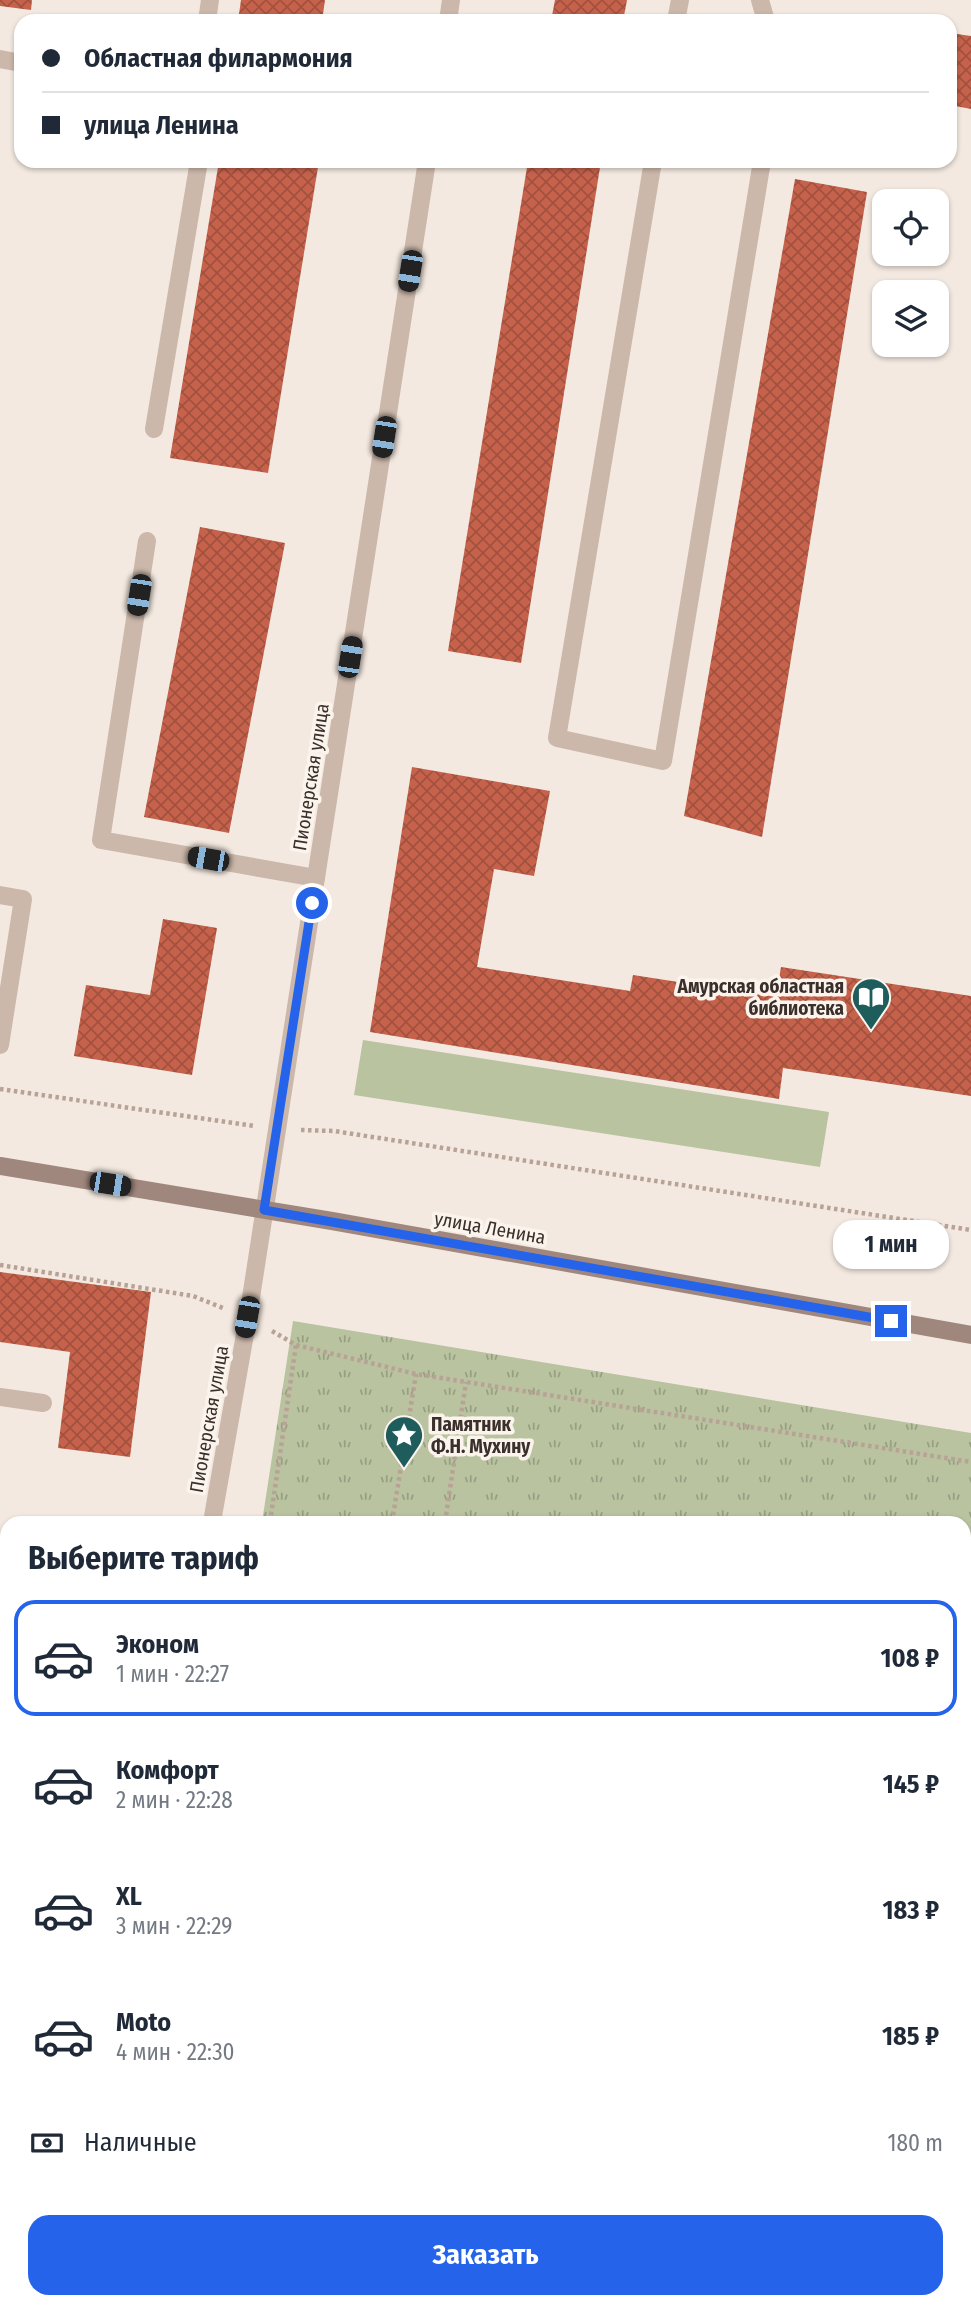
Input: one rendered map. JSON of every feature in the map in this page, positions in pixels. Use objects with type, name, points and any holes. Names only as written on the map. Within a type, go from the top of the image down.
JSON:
[{"type":"main road","name":"улица Ленина","points":[[0,1166],[971,1335]]},
{"type":"street","points":[[154,429],[198,168]]},
{"type":"street","name":"Пионерская улица","points":[[213,1516],[277,1129],[426,168]]},
{"type":"street","points":[[652,168],[557,738],[663,761],[761,168]]},
{"type":"street","points":[[147,541],[100,840],[316,878]]},
{"type":"street","points":[[0,895],[23,899],[0,1045]]},
{"type":"street","points":[[0,1397],[43,1403]]},
{"type":"path","points":[[0,1089],[277,1129],[334,1131],[971,1230]]},
{"type":"path","points":[[0,1265],[193,1296],[247,1317],[296,1345],[416,1374],[971,1462]]},
{"type":"path","points":[[271,1516],[296,1345]]},
{"type":"path","points":[[393,1516],[416,1374]]},
{"type":"path","points":[[446,1516],[466,1382]]},
{"type":"green space","points":[[363,1040],[829,1112],[820,1167],[354,1095]]},
{"type":"green space","points":[[293,1321],[971,1433],[971,1516],[263,1516]]},
{"type":"building","points":[[0,0],[32,0],[31,10],[0,6]]},
{"type":"building","points":[[241,0],[325,0],[323,14],[239,14]]},
{"type":"building","points":[[555,0],[627,0],[624,14],[552,14]]},
{"type":"building","points":[[957,34],[971,36],[971,109],[957,106]]},
{"type":"building","points":[[218,168],[318,168],[268,473],[170,458]]},
{"type":"building","points":[[527,168],[600,168],[521,663],[448,651]]},
{"type":"building","points":[[795,179],[867,192],[762,837],[684,816]]},
{"type":"building","points":[[200,527],[285,543],[229,833],[144,817]]},
{"type":"building","points":[[412,767],[550,791],[534,876],[494,869],[477,967],[630,991],[633,975],[776,997],[781,967],[971,996],[971,1096],[783,1068],[779,1099],[370,1032]]},
{"type":"building","points":[[163,919],[217,928],[192,1075],[74,1056],[86,985],[150,995]]},
{"type":"building","points":[[0,1272],[151,1292],[130,1457],[58,1448],[70,1352],[0,1342]]},
{"type":"place","name":"Амурская областная библиотека","points":[[871,1031]]},
{"type":"place","name":"Памятник Ф.Н. Мухину","points":[[404,1469]]},
{"type":"route","points":[[312,903],[264,1210],[891,1321]]}]
